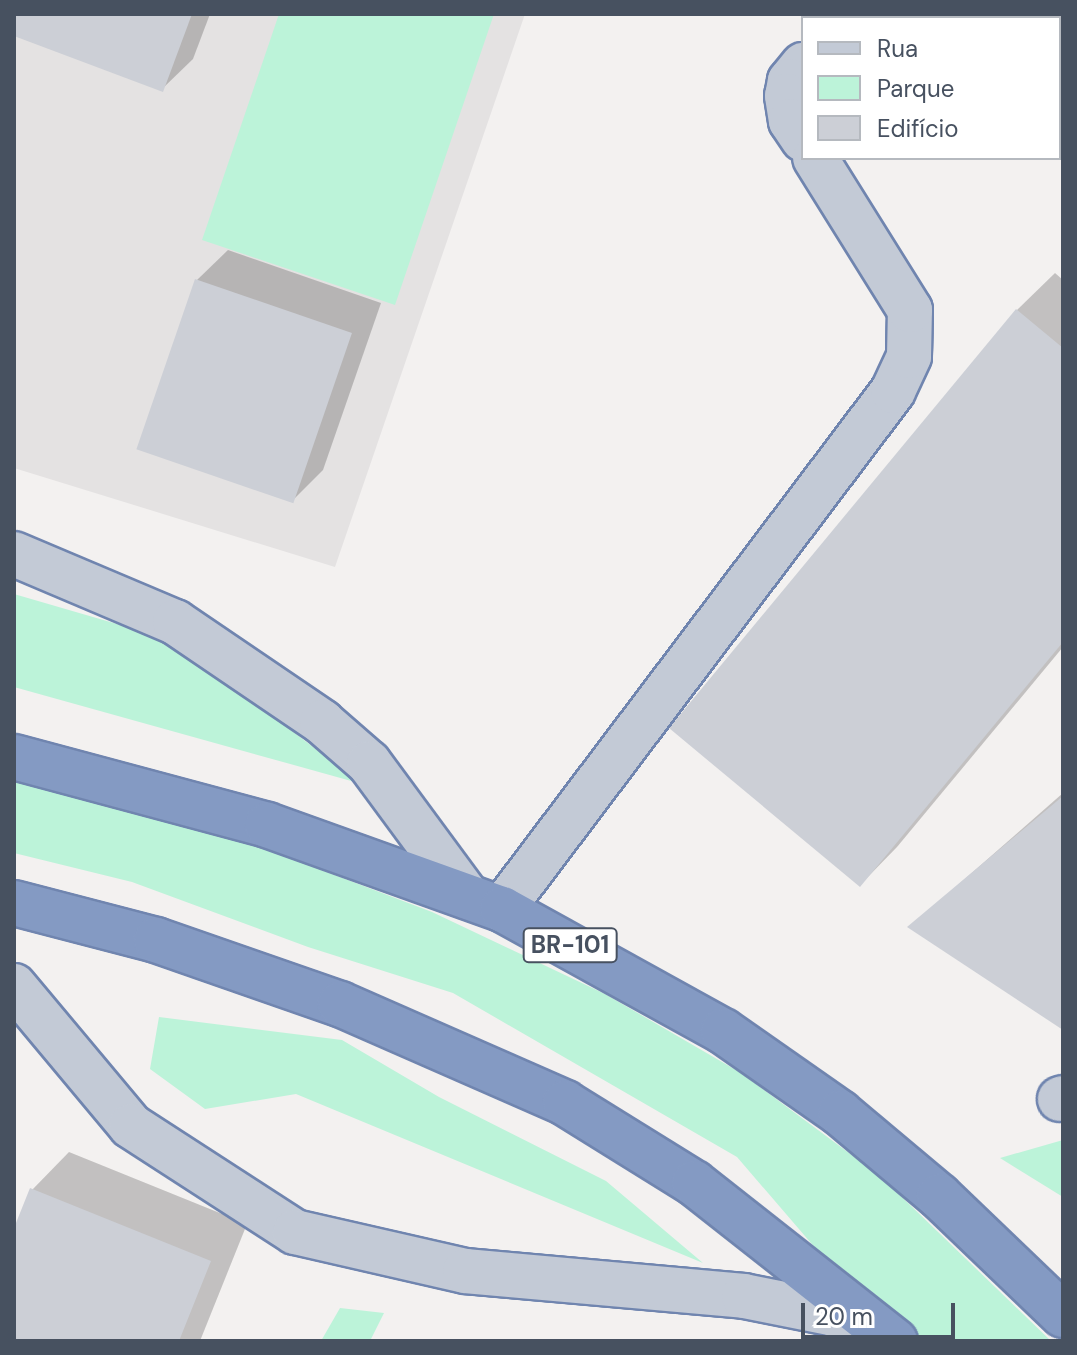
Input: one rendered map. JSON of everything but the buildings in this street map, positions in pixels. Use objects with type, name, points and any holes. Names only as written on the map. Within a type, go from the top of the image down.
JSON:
[{"type":"highway","name":"BR-101","points":[[14,757],[267,825],[484,902],[723,1031],[840,1113],[939,1196],[1063,1315]]},
{"type":"highway","points":[[14,903],[156,940],[340,1004],[565,1103],[694,1183],[894,1340]]},
{"type":"lane","points":[[801,67],[790,81],[787,96],[791,121],[801,136]]},
{"type":"lane","points":[[14,554],[175,622],[322,722],[369,763],[484,902],[893,391],[909,356],[910,310],[816,160]]},
{"type":"lane","points":[[14,986],[131,1126],[295,1232],[465,1271],[744,1296],[834,1314],[894,1340]]},
{"type":"shaded area","points":[[14,14],[525,14],[335,567],[14,468]]},
{"type":"green space","points":[[279,14],[494,14],[395,305],[202,240]]},
{"type":"green space","points":[[14,594],[172,640],[362,784],[14,687]]},
{"type":"green space","points":[[14,779],[269,850],[432,912],[605,994],[741,1073],[880,1176],[1051,1341],[911,1341],[841,1278],[737,1157],[453,993],[308,947],[132,882],[14,853]]},
{"type":"green space","points":[[159,1017],[342,1040],[439,1097],[606,1181],[703,1263],[296,1094],[205,1109],[150,1069]]},
{"type":"green space","points":[[1063,1140],[1063,1197],[1000,1158]]},
{"type":"green space","points":[[340,1308],[384,1313],[370,1341],[321,1341]]}]
